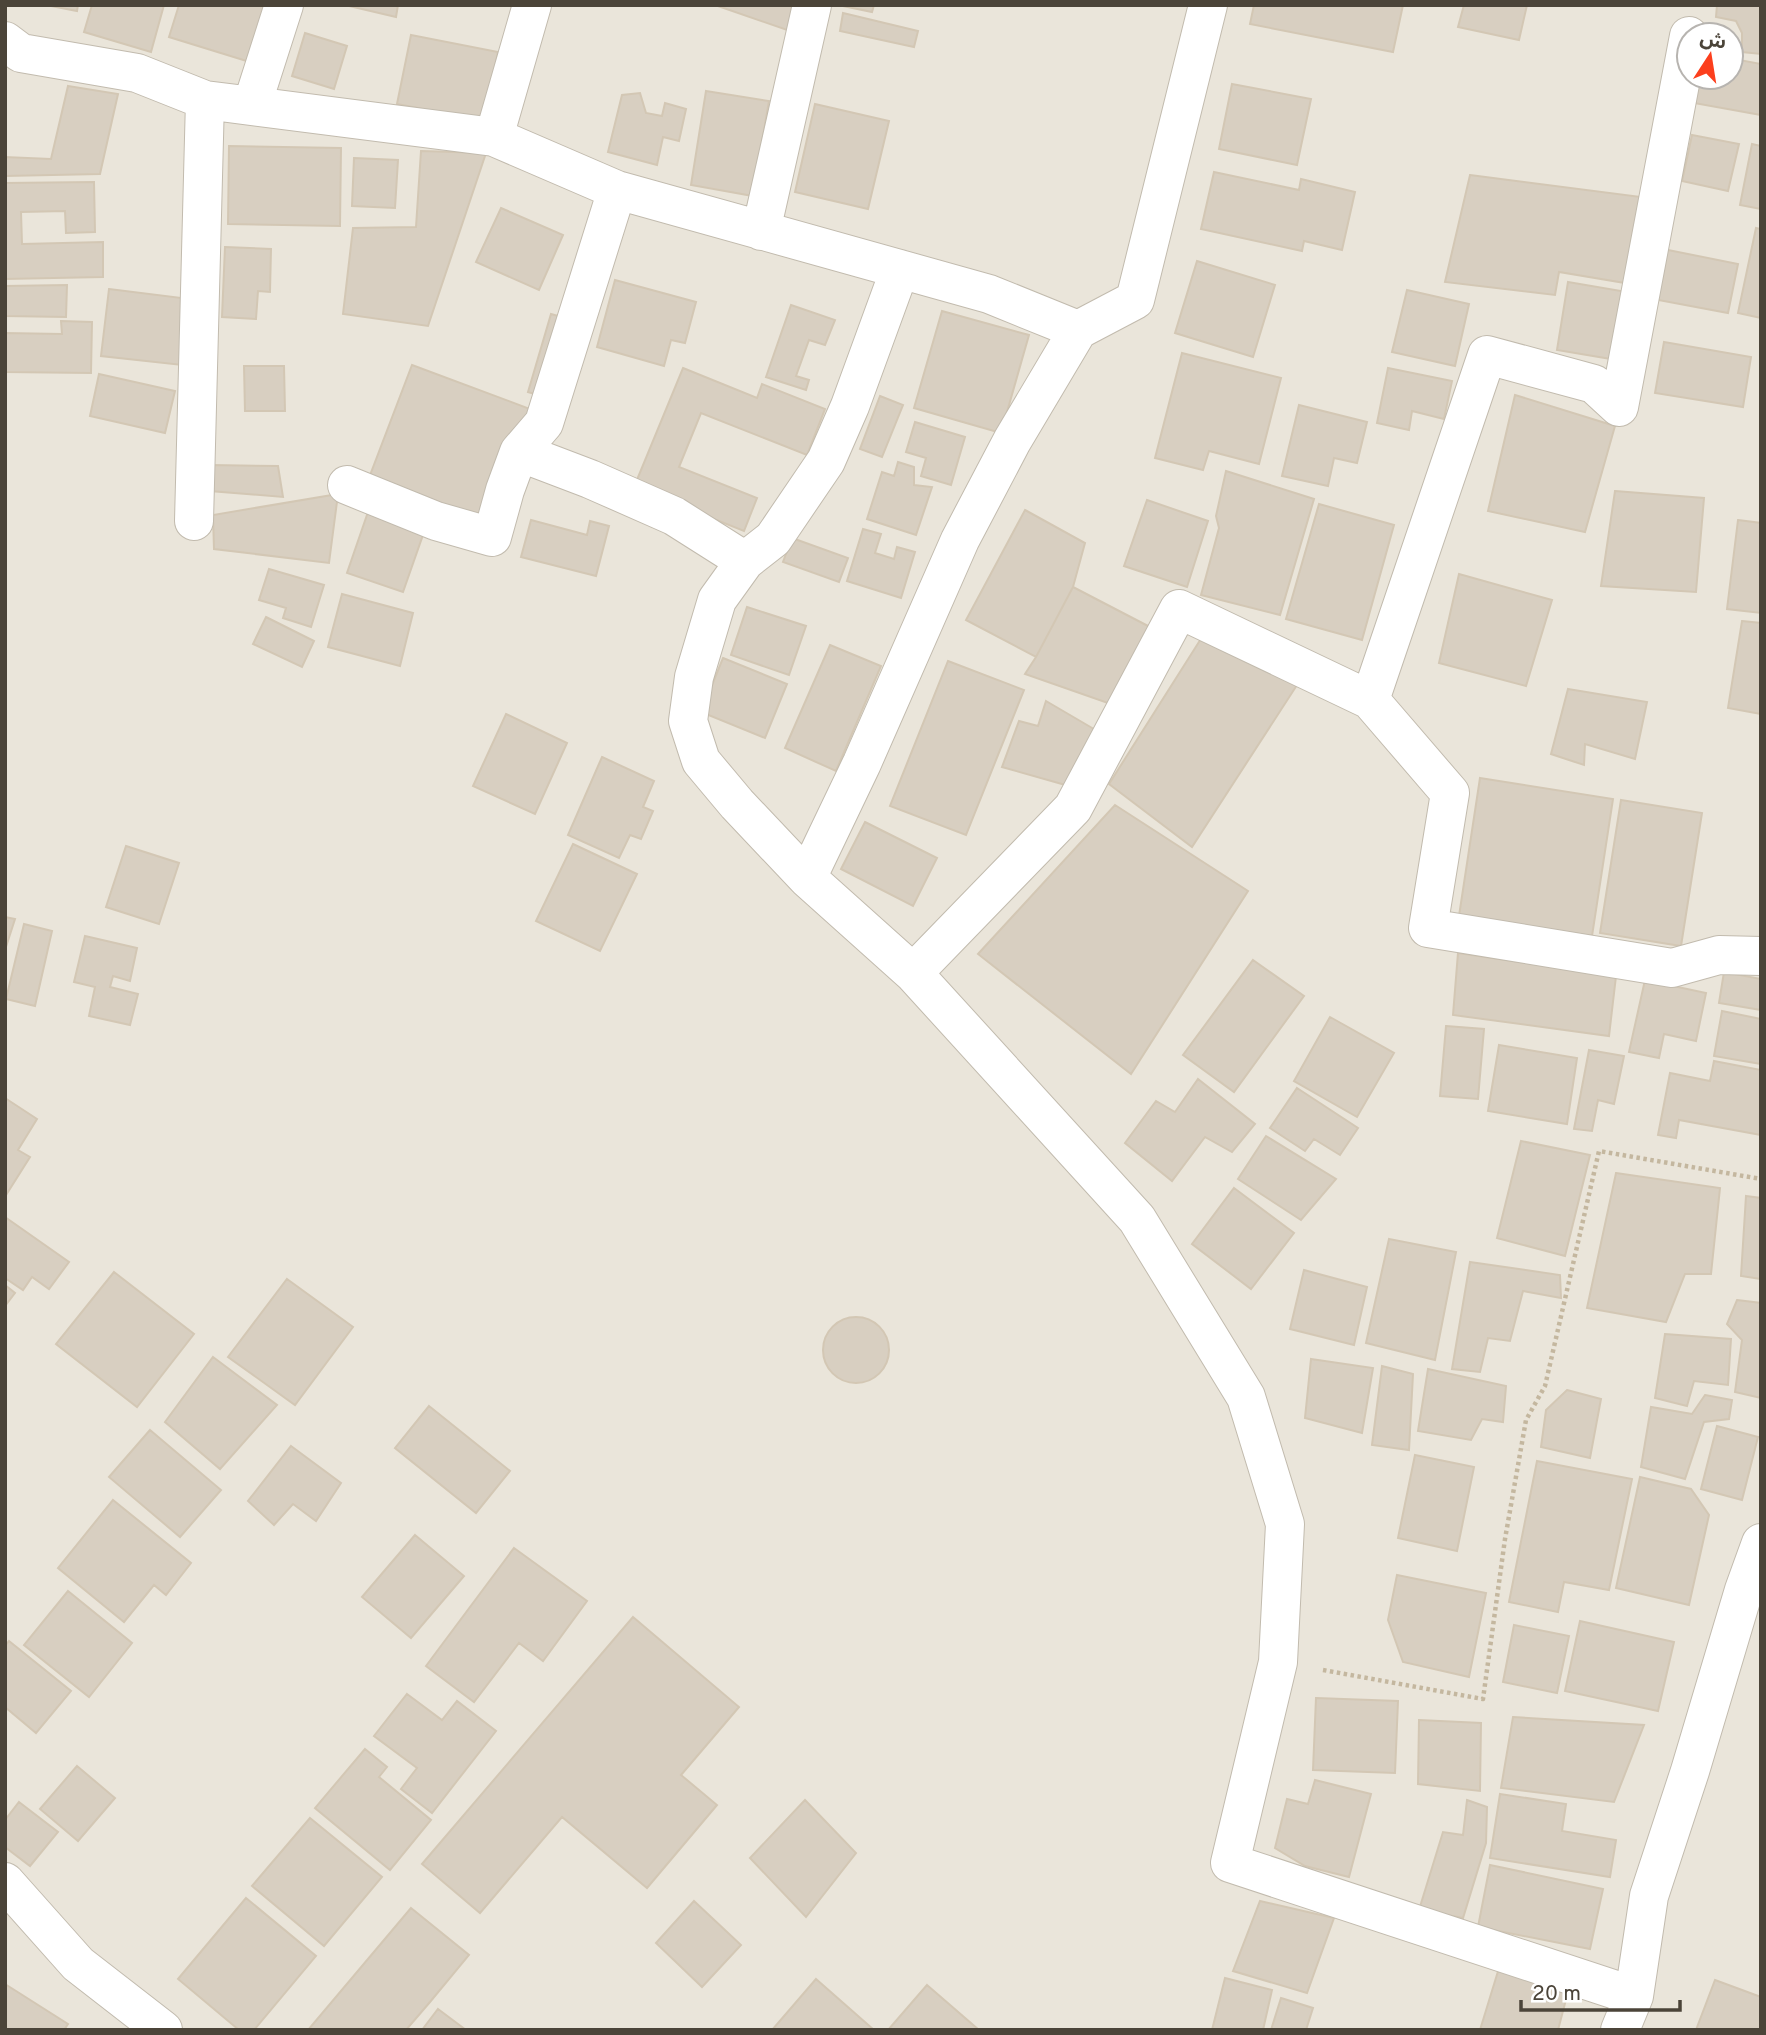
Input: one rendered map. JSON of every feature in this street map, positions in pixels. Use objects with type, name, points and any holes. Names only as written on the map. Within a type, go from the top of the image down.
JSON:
[{"type":"street","points":[[252,106],[284,5]]},
{"type":"street","points":[[494,137],[532,5]]},
{"type":"street","points":[[761,231],[812,5]]},
{"type":"street","points":[[807,878],[862,763],[960,540],[1012,441],[1079,330],[1135,300],[1208,5]]},
{"type":"street","points":[[5,41],[21,53],[137,73],[205,100],[494,137],[617,190],[989,294],[1079,330]]},
{"type":"street","points":[[1370,700],[1487,355],[1594,384],[1619,407],[1678,91]]},
{"type":"street","points":[[194,521],[205,100]]},
{"type":"street","points":[[346,485],[436,521],[492,537],[519,452],[544,423],[617,190]]},
{"type":"street","points":[[901,269],[850,406],[826,461],[773,539],[745,561],[717,600],[694,677],[688,721],[701,761],[807,878],[913,973],[1137,1219],[1246,1397],[1284,1524],[1278,1662],[1230,1863],[1627,2013],[1649,1896],[1752,1594],[1761,1543]]},
{"type":"street","points":[[519,452],[590,479],[674,516],[745,561]]},
{"type":"street","points":[[913,973],[1073,808],[1179,609],[1370,700],[1450,793],[1428,928],[1672,968],[1719,955],[1761,956]]},
{"type":"street","points":[[5,1882],[78,1964],[163,2030]]},
{"type":"path","points":[[1278,1662],[1483,1699],[1525,1420],[1545,1386],[1599,1151],[1761,1179]]},
{"type":"shaded area","points":[[5,5],[1761,5],[1761,2030],[5,2030]]},
{"type":"building","points":[[46,5],[78,5],[77,11]]},
{"type":"building","points":[[92,5],[164,5],[151,52],[84,32]]},
{"type":"building","points":[[179,5],[271,5],[253,63],[169,37]]},
{"type":"building","points":[[345,5],[398,5],[396,17]]},
{"type":"building","points":[[715,5],[802,5],[793,32]]},
{"type":"building","points":[[838,5],[874,5],[872,12]]},
{"type":"building","points":[[1254,5],[1403,5],[1393,52],[1250,24]]},
{"type":"building","points":[[1464,5],[1527,5],[1519,40],[1458,27]]},
{"type":"building","points":[[1717,5],[1761,6],[1761,54],[1745,52],[1745,21],[1716,17]]},
{"type":"building","points":[[843,13],[918,31],[914,47],[840,31]]},
{"type":"building","points":[[305,33],[347,46],[334,89],[292,76]]},
{"type":"building","points":[[411,35],[498,52],[484,121],[397,104]]},
{"type":"building","points":[[1745,61],[1761,64],[1761,115],[1694,103],[1696,91],[1745,91]]},
{"type":"building","points":[[1232,84],[1311,99],[1297,165],[1219,149]]},
{"type":"building","points":[[68,86],[118,94],[100,174],[5,176],[5,157],[51,159]]},
{"type":"building","points":[[706,91],[769,101],[753,196],[691,185]]},
{"type":"building","points":[[640,93],[646,113],[662,116],[665,103],[686,109],[679,141],[663,137],[657,165],[608,152],[622,95]]},
{"type":"building","points":[[815,104],[889,121],[868,209],[795,192]]},
{"type":"building","points":[[1692,135],[1739,144],[1728,191],[1682,181]]},
{"type":"building","points":[[1752,144],[1761,146],[1761,209],[1740,205]]},
{"type":"building","points":[[229,146],[341,148],[340,226],[228,224]]},
{"type":"building","points":[[421,151],[486,153],[428,326],[343,314],[353,228],[416,227]]},
{"type":"building","points":[[354,158],[398,160],[395,208],[352,206]]},
{"type":"building","points":[[1214,172],[1299,190],[1301,179],[1355,192],[1342,250],[1304,241],[1302,251],[1201,229]]},
{"type":"building","points":[[1470,175],[1649,198],[1631,284],[1559,272],[1555,295],[1445,282]]},
{"type":"building","points":[[94,182],[95,232],[66,233],[65,211],[21,212],[22,244],[103,242],[103,277],[5,279],[5,183]]},
{"type":"building","points":[[501,208],[563,235],[539,290],[476,262]]},
{"type":"building","points":[[1756,228],[1761,229],[1761,318],[1738,313]]},
{"type":"building","points":[[225,247],[271,249],[270,292],[258,291],[256,319],[222,317]]},
{"type":"building","points":[[1663,249],[1738,264],[1728,313],[1653,299]]},
{"type":"building","points":[[1197,261],[1275,285],[1253,357],[1175,333]]},
{"type":"building","points":[[615,280],[696,302],[685,343],[671,340],[664,366],[597,347]]},
{"type":"building","points":[[1568,282],[1627,292],[1617,360],[1557,350]]},
{"type":"building","points":[[67,285],[66,317],[5,316],[5,286]]},
{"type":"building","points":[[109,289],[190,299],[182,365],[101,356]]},
{"type":"building","points":[[1407,290],[1469,304],[1455,366],[1392,352]]},
{"type":"building","points":[[791,305],[835,320],[825,345],[809,340],[796,376],[809,380],[806,390],[766,377]]},
{"type":"building","points":[[942,311],[1029,335],[1001,433],[914,408]]},
{"type":"building","points":[[551,314],[569,319],[545,397],[528,392]]},
{"type":"building","points":[[61,321],[92,322],[91,373],[5,372],[5,333],[62,334]]},
{"type":"building","points":[[1664,342],[1751,357],[1743,407],[1655,393]]},
{"type":"building","points":[[1182,353],[1281,378],[1259,464],[1209,451],[1203,470],[1155,458]]},
{"type":"building","points":[[412,365],[530,409],[487,521],[369,478]]},
{"type":"building","points":[[244,366],[284,366],[285,411],[245,411]]},
{"type":"building","points":[[683,368],[757,398],[762,384],[825,409],[807,455],[701,413],[679,467],[757,498],[744,531],[634,487]]},
{"type":"building","points":[[1388,368],[1452,381],[1444,419],[1412,411],[1409,430],[1377,423]]},
{"type":"building","points":[[99,374],[175,391],[165,433],[90,416]]},
{"type":"building","points":[[1515,395],[1615,426],[1585,532],[1488,511]]},
{"type":"building","points":[[880,396],[903,405],[882,457],[860,449]]},
{"type":"building","points":[[1299,405],[1367,422],[1357,463],[1334,458],[1328,486],[1282,476]]},
{"type":"building","points":[[915,422],[965,437],[951,485],[921,476],[926,458],[906,452]]},
{"type":"building","points":[[898,462],[914,467],[914,485],[932,487],[916,535],[867,519],[882,472],[894,476]]},
{"type":"building","points":[[210,465],[278,466],[283,497],[210,491]]},
{"type":"building","points":[[1226,471],[1314,499],[1280,615],[1201,595],[1219,528],[1216,516]]},
{"type":"building","points":[[1615,491],[1704,498],[1696,592],[1601,586]]},
{"type":"building","points":[[338,494],[329,563],[214,549],[213,515]]},
{"type":"building","points":[[1147,500],[1208,521],[1187,587],[1124,566]]},
{"type":"building","points":[[1319,504],[1394,525],[1362,640],[1286,619]]},
{"type":"building","points":[[1025,510],[1085,543],[1073,587],[1036,657],[966,620]]},
{"type":"building","points":[[368,512],[424,532],[403,592],[347,573]]},
{"type":"building","points":[[531,520],[587,535],[590,521],[609,526],[596,576],[521,557]]},
{"type":"building","points":[[1738,520],[1761,523],[1761,613],[1727,609]]},
{"type":"building","points":[[863,529],[881,534],[875,553],[894,559],[897,547],[915,552],[901,598],[847,581]]},
{"type":"building","points":[[792,538],[848,558],[839,582],[783,562]]},
{"type":"building","points":[[269,569],[324,585],[311,627],[283,618],[286,608],[259,600]]},
{"type":"building","points":[[1459,574],[1552,600],[1526,686],[1439,663]]},
{"type":"building","points":[[1073,587],[1150,627],[1108,703],[1025,674]]},
{"type":"building","points":[[342,594],[413,613],[400,666],[328,647]]},
{"type":"building","points":[[747,607],[806,626],[789,675],[731,655]]},
{"type":"building","points":[[266,617],[314,641],[302,667],[253,644]]},
{"type":"building","points":[[1742,621],[1761,623],[1761,714],[1728,708]]},
{"type":"building","points":[[1204,634],[1299,682],[1192,847],[1109,784]]},
{"type":"building","points":[[830,645],[881,666],[836,771],[785,748]]},
{"type":"building","points":[[723,658],[787,684],[765,738],[701,712]]},
{"type":"building","points":[[948,661],[1024,690],[966,835],[890,806]]},
{"type":"building","points":[[1568,689],[1647,702],[1635,759],[1585,744],[1584,765],[1551,754]]},
{"type":"building","points":[[1046,701],[1099,732],[1069,786],[1002,767],[1019,721],[1038,726]]},
{"type":"building","points":[[506,714],[567,743],[535,814],[473,786]]},
{"type":"building","points":[[602,757],[654,781],[643,807],[653,811],[641,839],[630,835],[619,858],[568,835]]},
{"type":"building","points":[[1480,778],[1613,799],[1592,936],[1459,916]]},
{"type":"building","points":[[1621,800],[1702,813],[1681,946],[1600,933]]},
{"type":"building","points":[[1115,805],[1248,891],[1131,1074],[978,954]]},
{"type":"building","points":[[865,822],[937,858],[913,906],[841,869]]},
{"type":"building","points":[[573,844],[637,874],[600,951],[536,921]]},
{"type":"building","points":[[126,846],[179,863],[159,924],[106,907]]},
{"type":"building","points":[[5,917],[15,919],[5,950]]},
{"type":"building","points":[[24,924],[52,931],[35,1006],[6,999]]},
{"type":"building","points":[[85,936],[137,948],[130,981],[113,976],[110,987],[138,994],[130,1025],[89,1016],[95,987],[74,982]]},
{"type":"building","points":[[1458,953],[1616,976],[1609,1036],[1453,1015]]},
{"type":"building","points":[[1253,960],[1304,996],[1234,1092],[1183,1055]]},
{"type":"building","points":[[1724,972],[1761,979],[1761,1010],[1719,1003]]},
{"type":"building","points":[[1645,980],[1706,993],[1696,1041],[1664,1034],[1659,1058],[1629,1052]]},
{"type":"building","points":[[1722,1011],[1761,1019],[1761,1064],[1714,1056]]},
{"type":"building","points":[[1330,1017],[1394,1053],[1357,1117],[1294,1081]]},
{"type":"building","points":[[1446,1026],[1484,1029],[1478,1099],[1440,1096]]},
{"type":"building","points":[[1499,1045],[1577,1058],[1567,1124],[1488,1111]]},
{"type":"building","points":[[1589,1050],[1624,1056],[1614,1104],[1598,1100],[1592,1131],[1574,1129]]},
{"type":"building","points":[[1714,1061],[1761,1070],[1761,1135],[1679,1120],[1676,1138],[1658,1135],[1670,1073],[1710,1081]]},
{"type":"building","points":[[1198,1079],[1255,1124],[1232,1152],[1205,1137],[1172,1181],[1125,1143],[1156,1101],[1175,1112]]},
{"type":"building","points":[[1297,1088],[1358,1128],[1340,1155],[1314,1139],[1305,1151],[1270,1128]]},
{"type":"building","points":[[5,1098],[37,1119],[18,1150],[30,1157],[6,1195]]},
{"type":"building","points":[[1266,1136],[1336,1179],[1301,1220],[1238,1179]]},
{"type":"building","points":[[1521,1141],[1590,1155],[1565,1256],[1497,1238]]},
{"type":"building","points":[[1616,1173],[1720,1188],[1711,1274],[1685,1274],[1666,1322],[1587,1308]]},
{"type":"building","points":[[1234,1188],[1294,1233],[1251,1289],[1192,1244]]},
{"type":"building","points":[[1746,1196],[1761,1198],[1761,1279],[1741,1276]]},
{"type":"building","points":[[5,1217],[69,1262],[49,1289],[32,1277],[23,1290],[5,1278]]},
{"type":"building","points":[[1389,1239],[1456,1252],[1435,1360],[1366,1343]]},
{"type":"building","points":[[1470,1262],[1560,1275],[1561,1298],[1523,1291],[1510,1341],[1488,1338],[1480,1372],[1452,1369]]},
{"type":"building","points":[[1304,1270],[1367,1287],[1354,1345],[1290,1329]]},
{"type":"building","points":[[114,1272],[194,1334],[137,1407],[56,1344]]},
{"type":"building","points":[[287,1279],[353,1327],[295,1405],[228,1357]]},
{"type":"building","points":[[5,1285],[15,1293],[5,1306]]},
{"type":"building","points":[[1737,1300],[1761,1303],[1761,1398],[1735,1392],[1742,1340],[1727,1324]]},
{"type":"building","points":[[856,1317],[869,1320],[879,1327],[886,1337],[889,1350],[886,1363],[879,1373],[869,1380],[856,1383],[843,1380],[833,1373],[826,1363],[823,1350],[826,1337],[833,1327],[843,1320]]},
{"type":"building","points":[[1665,1334],[1731,1339],[1728,1385],[1694,1381],[1687,1406],[1655,1398]]},
{"type":"building","points":[[213,1357],[277,1405],[220,1469],[165,1422]]},
{"type":"building","points":[[1311,1359],[1373,1368],[1362,1433],[1305,1418]]},
{"type":"building","points":[[1382,1366],[1413,1374],[1409,1450],[1372,1445]]},
{"type":"building","points":[[1428,1369],[1506,1386],[1503,1422],[1482,1419],[1471,1440],[1418,1431]]},
{"type":"building","points":[[1567,1390],[1601,1399],[1590,1458],[1541,1447],[1546,1410]]},
{"type":"building","points":[[1705,1395],[1732,1400],[1729,1419],[1704,1422],[1685,1479],[1641,1467],[1651,1407],[1692,1414]]},
{"type":"building","points":[[429,1406],[510,1471],[476,1513],[395,1448]]},
{"type":"building","points":[[1717,1426],[1758,1437],[1742,1500],[1701,1489]]},
{"type":"building","points":[[150,1430],[221,1490],[180,1537],[109,1477]]},
{"type":"building","points":[[291,1446],[341,1483],[316,1521],[293,1504],[274,1525],[248,1501]]},
{"type":"building","points":[[1415,1455],[1474,1467],[1457,1551],[1398,1538]]},
{"type":"building","points":[[1537,1461],[1632,1479],[1609,1590],[1564,1582],[1558,1612],[1509,1602]]},
{"type":"building","points":[[1640,1477],[1691,1489],[1709,1515],[1689,1605],[1616,1588]]},
{"type":"building","points":[[113,1500],[191,1563],[166,1595],[154,1585],[124,1622],[58,1568]]},
{"type":"building","points":[[415,1535],[464,1576],[411,1638],[362,1597]]},
{"type":"building","points":[[514,1548],[587,1601],[543,1661],[519,1643],[474,1702],[426,1666]]},
{"type":"building","points":[[1397,1575],[1486,1593],[1469,1677],[1403,1662],[1388,1620]]},
{"type":"building","points":[[68,1591],[132,1643],[89,1697],[24,1645]]},
{"type":"building","points":[[633,1617],[739,1707],[681,1775],[717,1805],[647,1888],[562,1817],[480,1913],[422,1864]]},
{"type":"building","points":[[1580,1621],[1674,1642],[1658,1711],[1565,1691]]},
{"type":"building","points":[[1514,1625],[1569,1636],[1557,1693],[1503,1682]]},
{"type":"building","points":[[9,1641],[71,1691],[36,1733],[5,1707],[5,1646]]},
{"type":"building","points":[[407,1694],[442,1720],[457,1701],[496,1731],[432,1813],[401,1789],[417,1768],[374,1736]]},
{"type":"building","points":[[1316,1698],[1398,1701],[1395,1773],[1313,1770]]},
{"type":"building","points":[[1513,1717],[1644,1725],[1614,1802],[1501,1788]]},
{"type":"building","points":[[1419,1720],[1481,1723],[1480,1791],[1418,1784]]},
{"type":"building","points":[[365,1749],[387,1767],[379,1777],[431,1820],[390,1870],[315,1808]]},
{"type":"building","points":[[77,1766],[115,1798],[78,1841],[40,1809]]},
{"type":"building","points":[[1315,1780],[1371,1794],[1349,1877],[1305,1866],[1275,1848],[1287,1799],[1308,1804]]},
{"type":"building","points":[[1500,1794],[1566,1804],[1562,1831],[1616,1840],[1610,1877],[1490,1858]]},
{"type":"building","points":[[805,1800],[856,1853],[806,1917],[750,1858]]},
{"type":"building","points":[[1467,1800],[1487,1807],[1486,1843],[1463,1918],[1419,1910],[1443,1832],[1463,1835]]},
{"type":"building","points":[[19,1802],[58,1832],[30,1866],[5,1847],[5,1820]]},
{"type":"building","points":[[310,1818],[382,1877],[324,1946],[252,1886]]},
{"type":"building","points":[[1490,1865],[1603,1889],[1590,1949],[1478,1927]]},
{"type":"building","points":[[246,1898],[316,1956],[254,2030],[239,2030],[178,1979]]},
{"type":"building","points":[[694,1901],[741,1945],[702,1987],[656,1943]]},
{"type":"building","points":[[1260,1901],[1334,1918],[1307,1993],[1233,1971]]},
{"type":"building","points":[[411,1908],[469,1955],[430,2002],[406,2030],[308,2030]]},
{"type":"building","points":[[1499,1968],[1568,1992],[1558,2030],[1480,2030]]},
{"type":"building","points":[[1225,1978],[1272,1990],[1263,2030],[1212,2030]]},
{"type":"building","points":[[816,1979],[874,2030],[772,2030]]},
{"type":"building","points":[[1715,1980],[1761,1997],[1761,2030],[1696,2030]]},
{"type":"building","points":[[5,1984],[68,2024],[64,2030],[5,2030]]},
{"type":"building","points":[[927,1985],[979,2030],[888,2030]]},
{"type":"building","points":[[1281,1998],[1313,2008],[1306,2030],[1271,2030]]},
{"type":"building","points":[[438,2009],[466,2030],[422,2030]]}]
